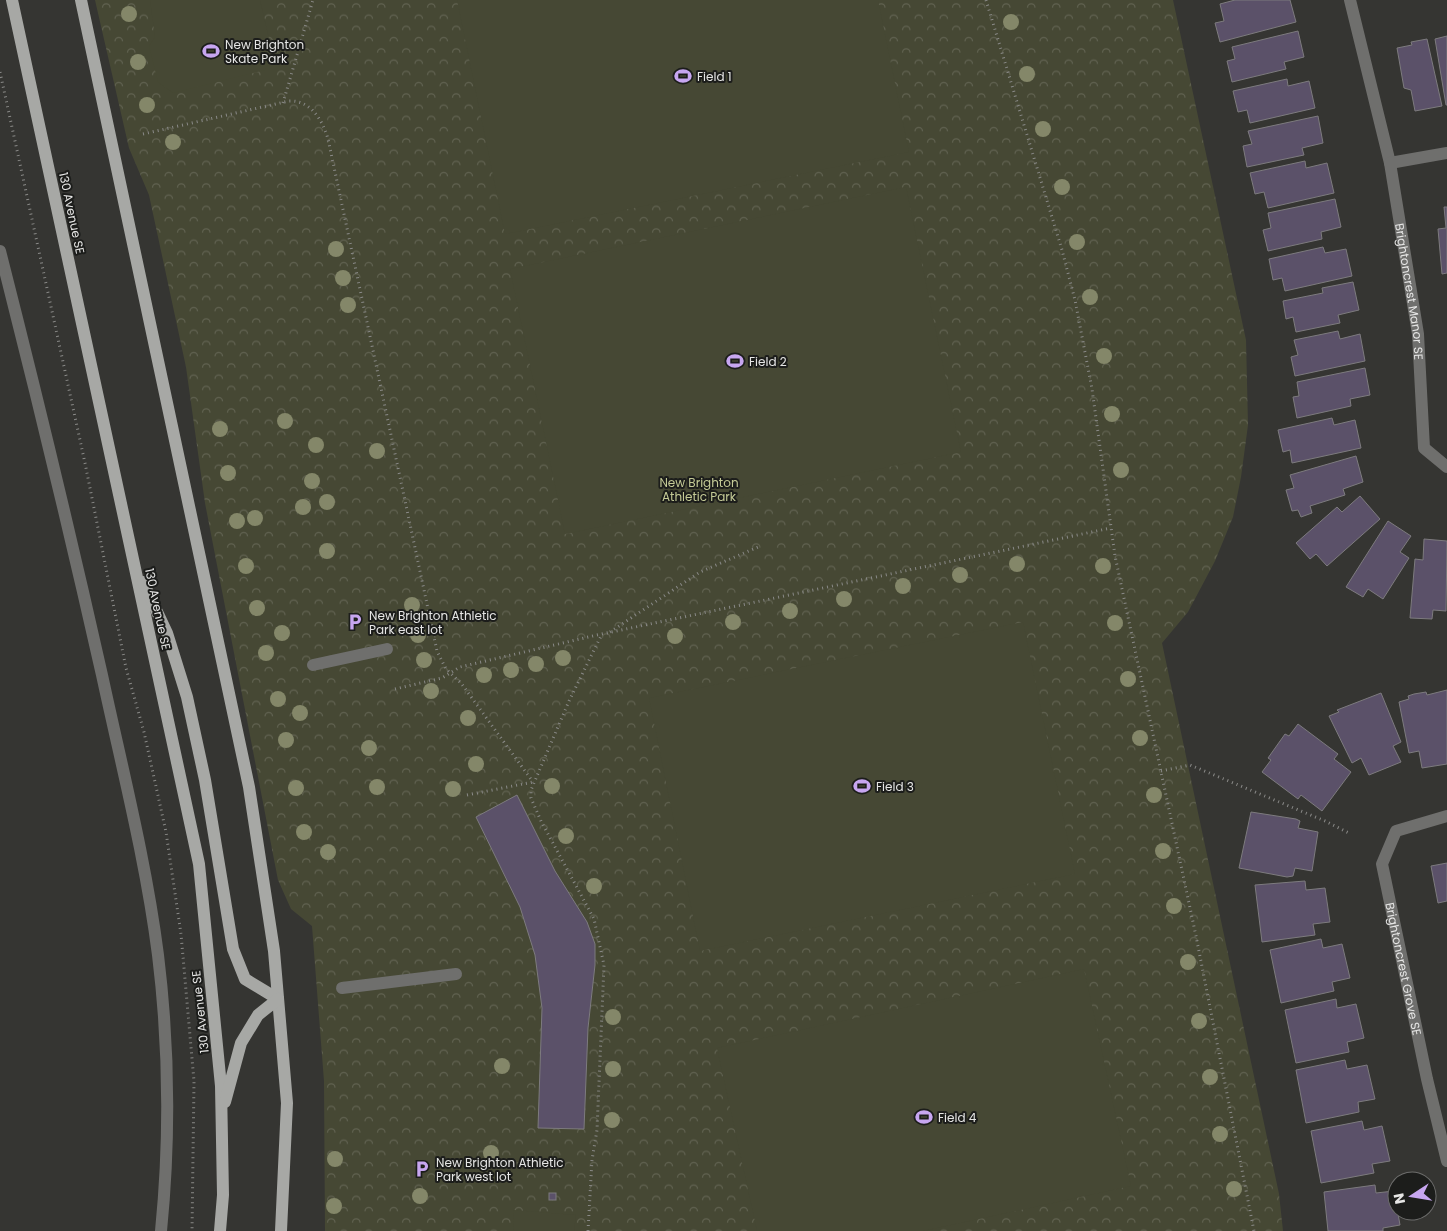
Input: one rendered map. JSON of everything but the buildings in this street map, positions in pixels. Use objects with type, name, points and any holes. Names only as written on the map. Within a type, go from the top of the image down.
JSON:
[{"type":"main road","name":"130 Avenue SE","points":[[12,0],[199,864],[220,1076],[223,1195],[220,1231]]},
{"type":"main road","points":[[81,0],[249,787],[274,951],[287,1103],[281,1231]]},
{"type":"main road","points":[[134,561],[167,633],[187,698],[205,780],[233,949],[245,979],[278,999]]},
{"type":"main road","points":[[222,1113],[241,1043],[258,1015],[278,999]]},
{"type":"street","name":"Brightoncrest Manor SE","points":[[1350,0],[1390,162],[1418,334],[1424,448],[1447,467]]},
{"type":"street","points":[[1390,162],[1447,153]]},
{"type":"street","points":[[0,251],[87,608],[139,840],[158,956],[165,1048],[166,1128],[161,1231]]},
{"type":"street","points":[[313,664],[387,650]]},
{"type":"street","name":"Brightoncrest Grove SE","points":[[1447,816],[1396,831],[1382,864],[1427,1079],[1447,1160]]},
{"type":"street","points":[[342,988],[456,974]]},
{"type":"path","points":[[283,103],[313,0]]},
{"type":"path","points":[[986,0],[1062,250],[1074,300],[1092,389],[1111,528],[1254,1231]]},
{"type":"path","points":[[143,134],[295,101],[306,106],[320,118],[326,131],[435,640],[442,664],[461,683],[533,782]]},
{"type":"path","points":[[395,689],[442,678],[460,667],[602,634],[1111,528]]},
{"type":"path","points":[[608,633],[700,572],[758,547]]},
{"type":"path","points":[[588,1231],[592,1160],[598,1114],[603,955],[594,919],[531,798],[533,782],[602,634]]},
{"type":"path","points":[[1161,771],[1190,766],[1326,821],[1349,833]]},
{"type":"path","points":[[467,795],[533,782]]},
{"type":"green space","name":"New Brighton Athletic Park","points":[[95,0],[1173,0],[1246,340],[1248,425],[1233,517],[1215,561],[1188,612],[1162,643],[1279,1194],[1283,1231],[325,1231],[324,1081],[312,926],[291,909],[278,880],[205,503],[186,367],[149,195],[129,148]]},
{"type":"green space","name":"New Brighton Skate Park","points":[[150,0],[260,0],[273,56],[265,70],[173,93],[158,82],[149,46],[155,37]]},
{"type":"green space","name":"Field 1","points":[[457,0],[878,0],[909,152],[505,234]]},
{"type":"green space","name":"Field 2","points":[[906,187],[961,452],[565,534],[510,269]]},
{"type":"green space","name":"Field 3","points":[[1023,622],[1075,874],[700,951],[649,698]]},
{"type":"green space","name":"Field 4","points":[[1084,969],[1131,1186],[923,1231],[757,1231],[717,1048]]},
{"type":"green space","points":[[514,1210],[576,1215],[574,1231],[513,1231]]},
{"type":"place","name":"New Brighton Skate Park","points":[[211,51]]},
{"type":"place","name":"Field 1","points":[[683,76]]},
{"type":"place","name":"Field 2","points":[[735,361]]},
{"type":"place","name":"New Brighton Athletic Park east lot","points":[[355,622]]},
{"type":"place","name":"Field 3","points":[[862,786]]},
{"type":"place","name":"Field 4","points":[[924,1117]]},
{"type":"place","name":"New Brighton Athletic Park west lot","points":[[422,1169]]}]
